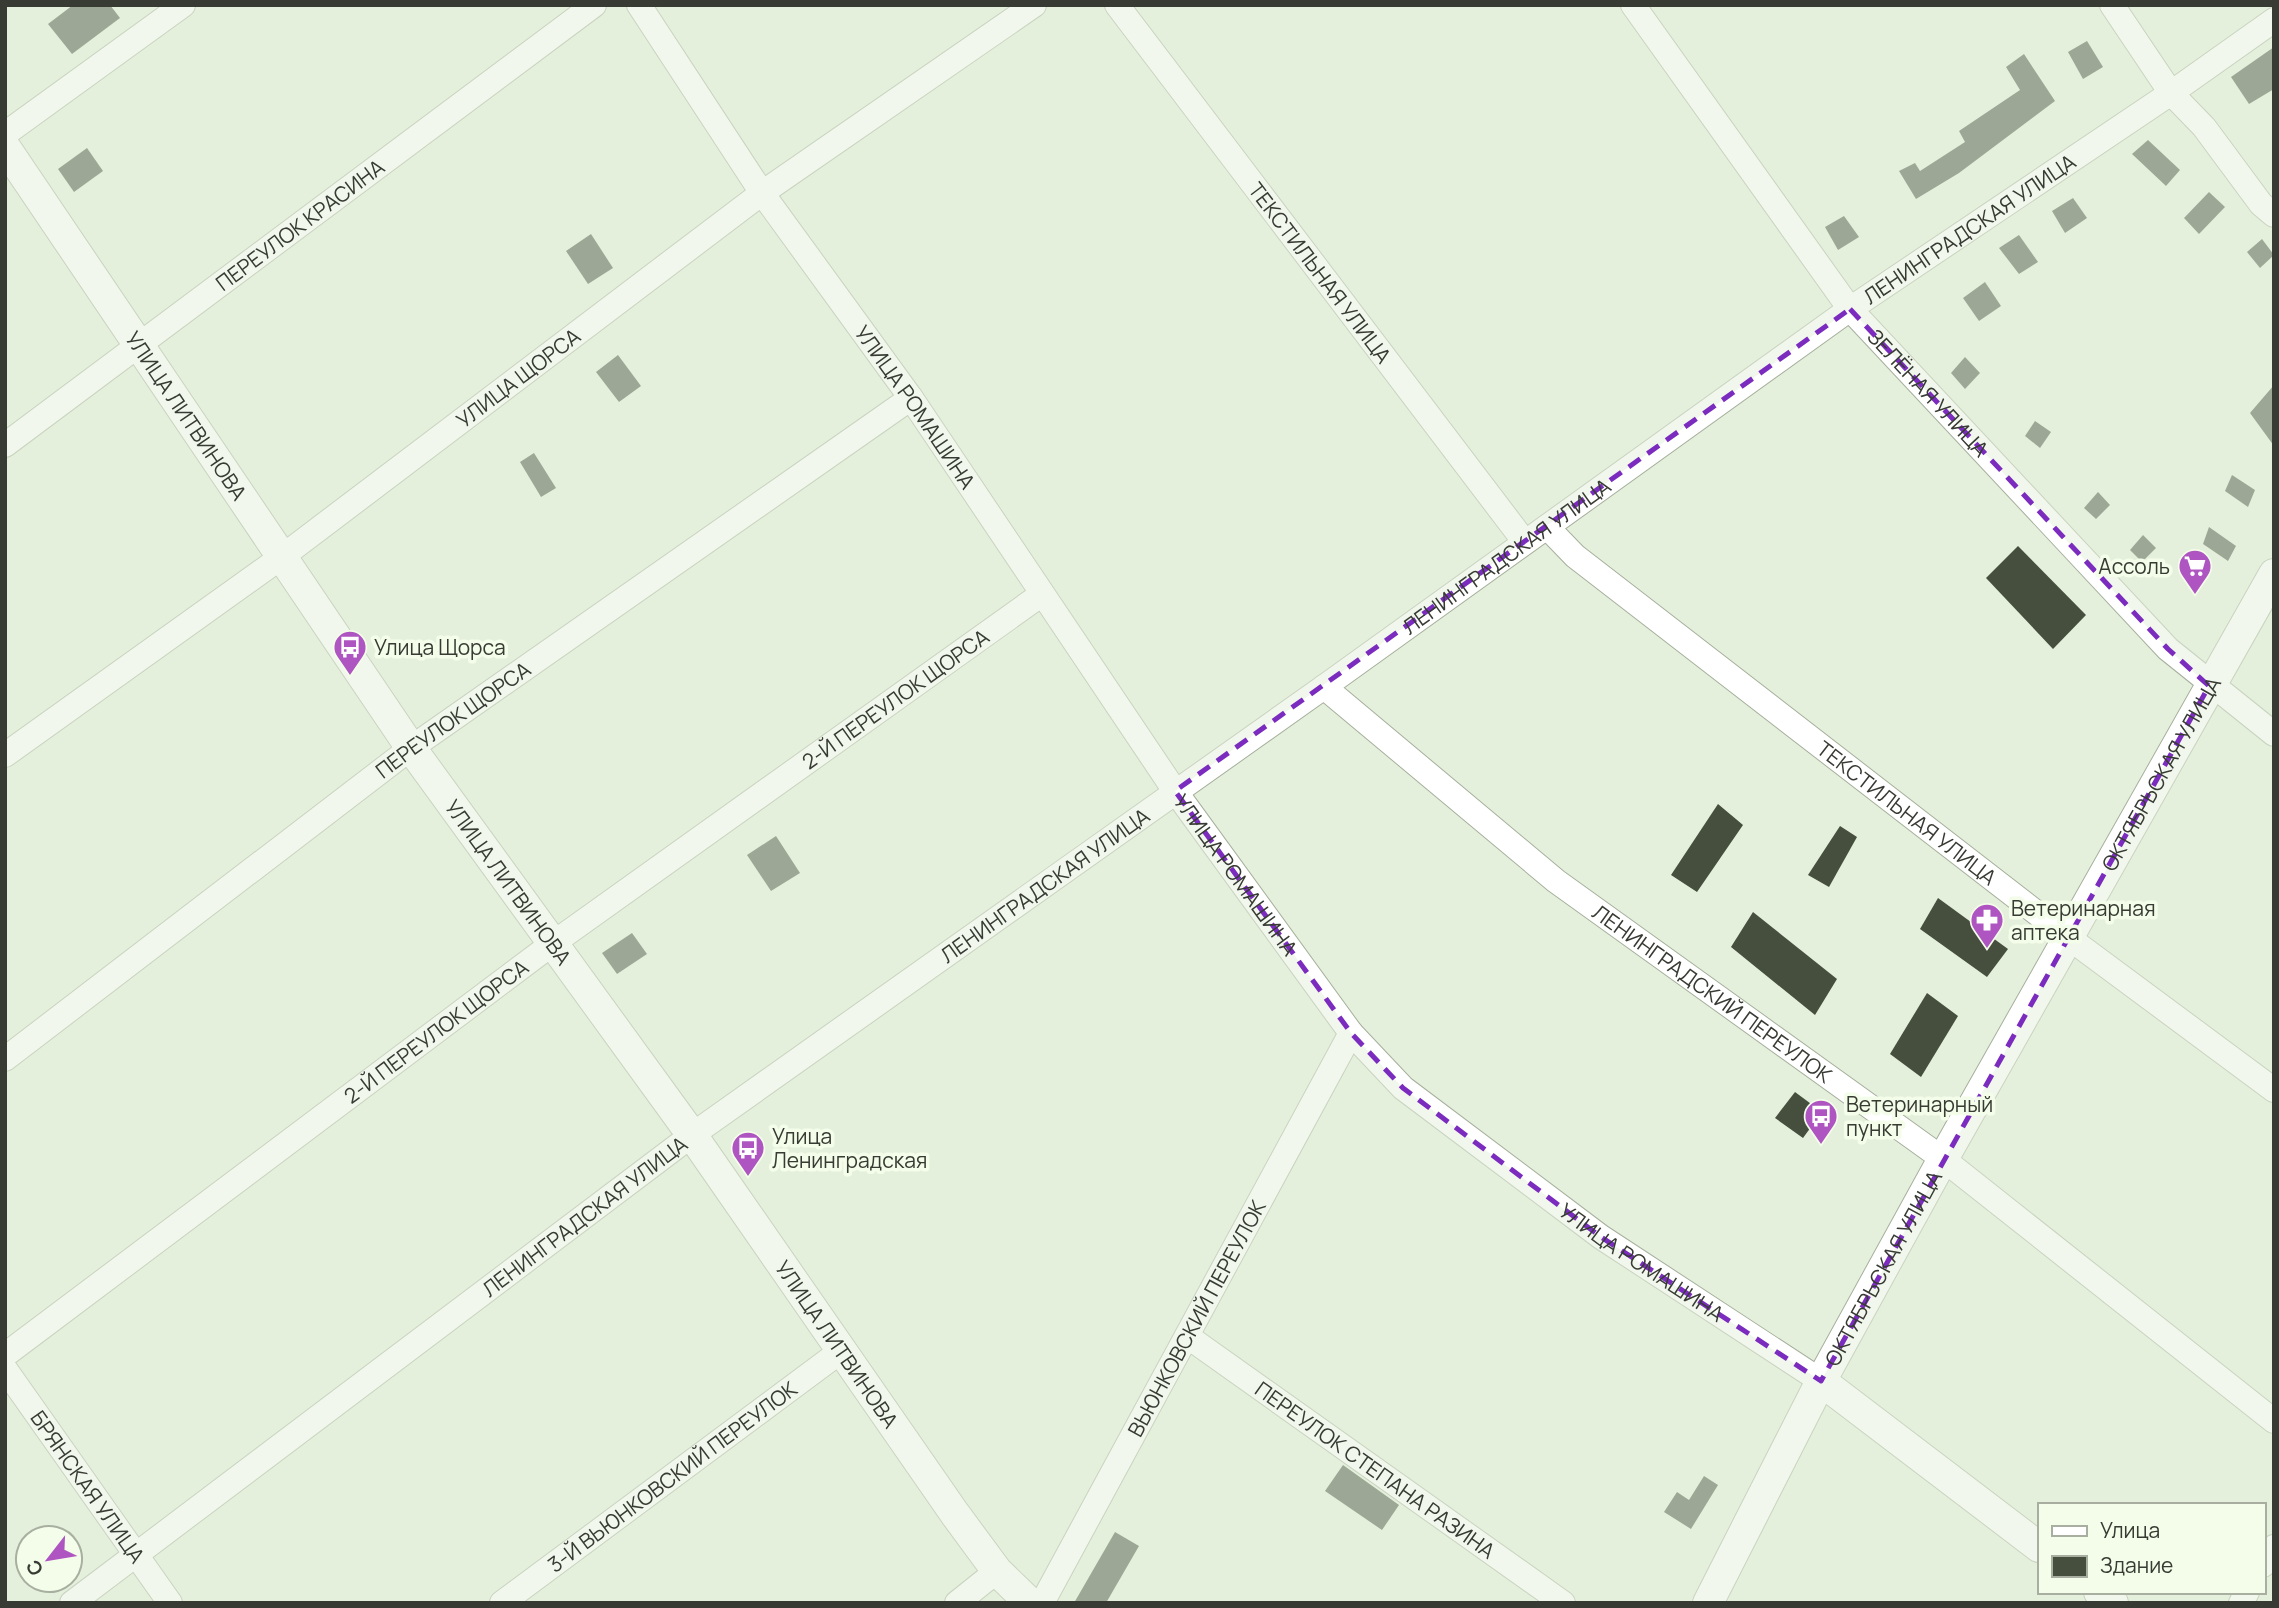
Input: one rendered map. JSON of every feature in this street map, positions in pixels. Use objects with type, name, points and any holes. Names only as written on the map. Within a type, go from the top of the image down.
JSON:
[{"type":"main road","name":"УЛИЦА ЛИТВИНОВА","points":[[5,147],[411,748],[692,1135],[997,1571],[1030,1603]]},
{"type":"main road","name":"ОКТЯБРЬСКАЯ УЛИЦА","points":[[1708,1603],[1821,1381],[1942,1159],[2274,574]]},
{"type":"main road","name":"УЛИЦА РОМАШИНА","points":[[1821,1381],[2038,1546]]},
{"type":"street","points":[[5,134],[183,5]]},
{"type":"street","name":"ПЕРЕУЛОК КРАСИНА","points":[[5,445],[594,5]]},
{"type":"street","name":"УЛИЦА РОМАШИНА","points":[[639,5],[762,193],[911,398],[1042,594],[1126,713],[1175,790],[1351,1033],[1403,1088],[1601,1237],[1821,1381]]},
{"type":"street","name":"УЛИЦА ЩОРСА","points":[[5,755],[283,556],[762,193],[1034,5]]},
{"type":"street","name":"ТЕКСТИЛЬНАЯ УЛИЦА","points":[[1117,5],[1524,541]]},
{"type":"street","name":"ЗЕЛЁНАЯ УЛИЦА","points":[[1633,5],[1850,309],[2168,649],[2209,686],[2274,734]]},
{"type":"street","points":[[2112,5],[2171,93],[2204,127],[2261,204],[2274,215]]},
{"type":"street","name":"ЛЕНИНГРАДСКАЯ УЛИЦА","points":[[72,1603],[692,1135],[1175,790],[1324,687],[1850,309],[2171,93],[2274,20]]},
{"type":"street","name":"ПЕРЕУЛОК ЩОРСА","points":[[5,1059],[411,748],[911,398]]},
{"type":"street","name":"ТЕКСТИЛЬНАЯ УЛИЦА","points":[[1547,527],[1576,556],[2069,939],[2274,1090]]},
{"type":"street","name":"2-Й ПЕРЕУЛОК ЩОРСА","points":[[5,1355],[552,944],[1042,594]]},
{"type":"street","name":"ЛЕНИНГРАДСКИЙ ПЕРЕУЛОК","points":[[1324,687],[1556,881],[1942,1159],[2274,1421]]},
{"type":"street","name":"ВЬЮНКОВСКИЙ ПЕРЕУЛОК","points":[[1042,1603],[1351,1033]]},
{"type":"street","name":"ПЕРЕУЛОК СТЕПАНА РАЗИНА","points":[[1187,1336],[1563,1603]]},
{"type":"street","name":"3-Й ВЬЮНКОВСКИЙ ПЕРЕУЛОК","points":[[502,1603],[841,1351]]},
{"type":"street","name":"БРЯНСКАЯ УЛИЦА","points":[[5,1369],[170,1603]]},
{"type":"street","points":[[2265,1562],[2274,1546]]},
{"type":"street","points":[[957,1603],[997,1571]]},
{"type":"highlighted area","points":[[1850,309],[2168,649],[2209,686],[1821,1381],[1601,1237],[1403,1088],[1351,1033],[1175,791]]},
{"type":"building","points":[[73,5],[110,5],[120,18],[72,54],[48,24]]},
{"type":"building","points":[[2087,41],[2103,67],[2083,79],[2068,52]]},
{"type":"building","points":[[2274,47],[2274,89],[2249,104],[2231,77]]},
{"type":"building","points":[[2024,54],[2055,101],[1959,173],[1916,199],[1899,171],[1915,163],[1920,171],[1965,142],[1959,131],[2020,90],[2006,67]]},
{"type":"building","points":[[2148,140],[2180,170],[2166,186],[2132,154]]},
{"type":"building","points":[[87,148],[103,171],[74,192],[58,169]]},
{"type":"building","points":[[2209,192],[2225,207],[2199,234],[2184,218]]},
{"type":"building","points":[[2073,198],[2087,218],[2065,233],[2052,211]]},
{"type":"building","points":[[1844,216],[1859,237],[1838,250],[1825,227]]},
{"type":"building","points":[[591,234],[613,268],[588,284],[566,251]]},
{"type":"building","points":[[2019,235],[2038,262],[2019,274],[1999,248]]},
{"type":"building","points":[[2262,239],[2274,255],[2260,268],[2247,252]]},
{"type":"building","points":[[1985,282],[2001,306],[1979,321],[1963,298]]},
{"type":"building","points":[[618,355],[641,386],[619,402],[596,372]]},
{"type":"building","points":[[1965,357],[1980,373],[1965,389],[1951,373]]},
{"type":"building","points":[[2274,385],[2274,446],[2250,413]]},
{"type":"building","points":[[2035,421],[2051,432],[2040,448],[2025,436]]},
{"type":"building","points":[[534,453],[556,488],[541,497],[520,462]]},
{"type":"building","points":[[2232,475],[2255,490],[2248,507],[2225,491]]},
{"type":"building","points":[[2098,492],[2110,505],[2096,519],[2084,508]]},
{"type":"building","points":[[2209,527],[2236,546],[2228,561],[2203,544]]},
{"type":"building","points":[[2143,535],[2156,548],[2142,562],[2130,550]]},
{"type":"building","points":[[2018,546],[2086,615],[2053,649],[1986,578]]},
{"type":"building","points":[[1718,804],[1743,825],[1697,892],[1671,875]]},
{"type":"building","points":[[1840,826],[1857,837],[1829,887],[1808,875]]},
{"type":"building","points":[[776,836],[800,873],[771,891],[747,855]]},
{"type":"building","points":[[1938,898],[2008,949],[1987,977],[1920,929]]},
{"type":"building","points":[[1753,912],[1837,979],[1815,1015],[1731,947]]},
{"type":"building","points":[[632,933],[647,954],[617,974],[602,953]]},
{"type":"building","points":[[1927,993],[1958,1016],[1921,1077],[1890,1054]]},
{"type":"building","points":[[1795,1092],[1822,1112],[1803,1138],[1775,1118]]},
{"type":"building","points":[[1343,1465],[1399,1505],[1382,1530],[1325,1491]]},
{"type":"building","points":[[1704,1476],[1718,1485],[1691,1529],[1664,1512],[1677,1492],[1689,1500]]},
{"type":"building","points":[[1115,1532],[1139,1546],[1106,1603],[1074,1603]]},
{"type":"place","name":"Ассоль","points":[[2195,596]]},
{"type":"place","name":"Улица Щорса","points":[[350,677]]},
{"type":"place","name":"Ветеринарная аптека","points":[[1987,950]]},
{"type":"place","name":"Ветеринарный пункт","points":[[1821,1146]]},
{"type":"place","name":"Улица Ленинградская","points":[[748,1178]]}]
